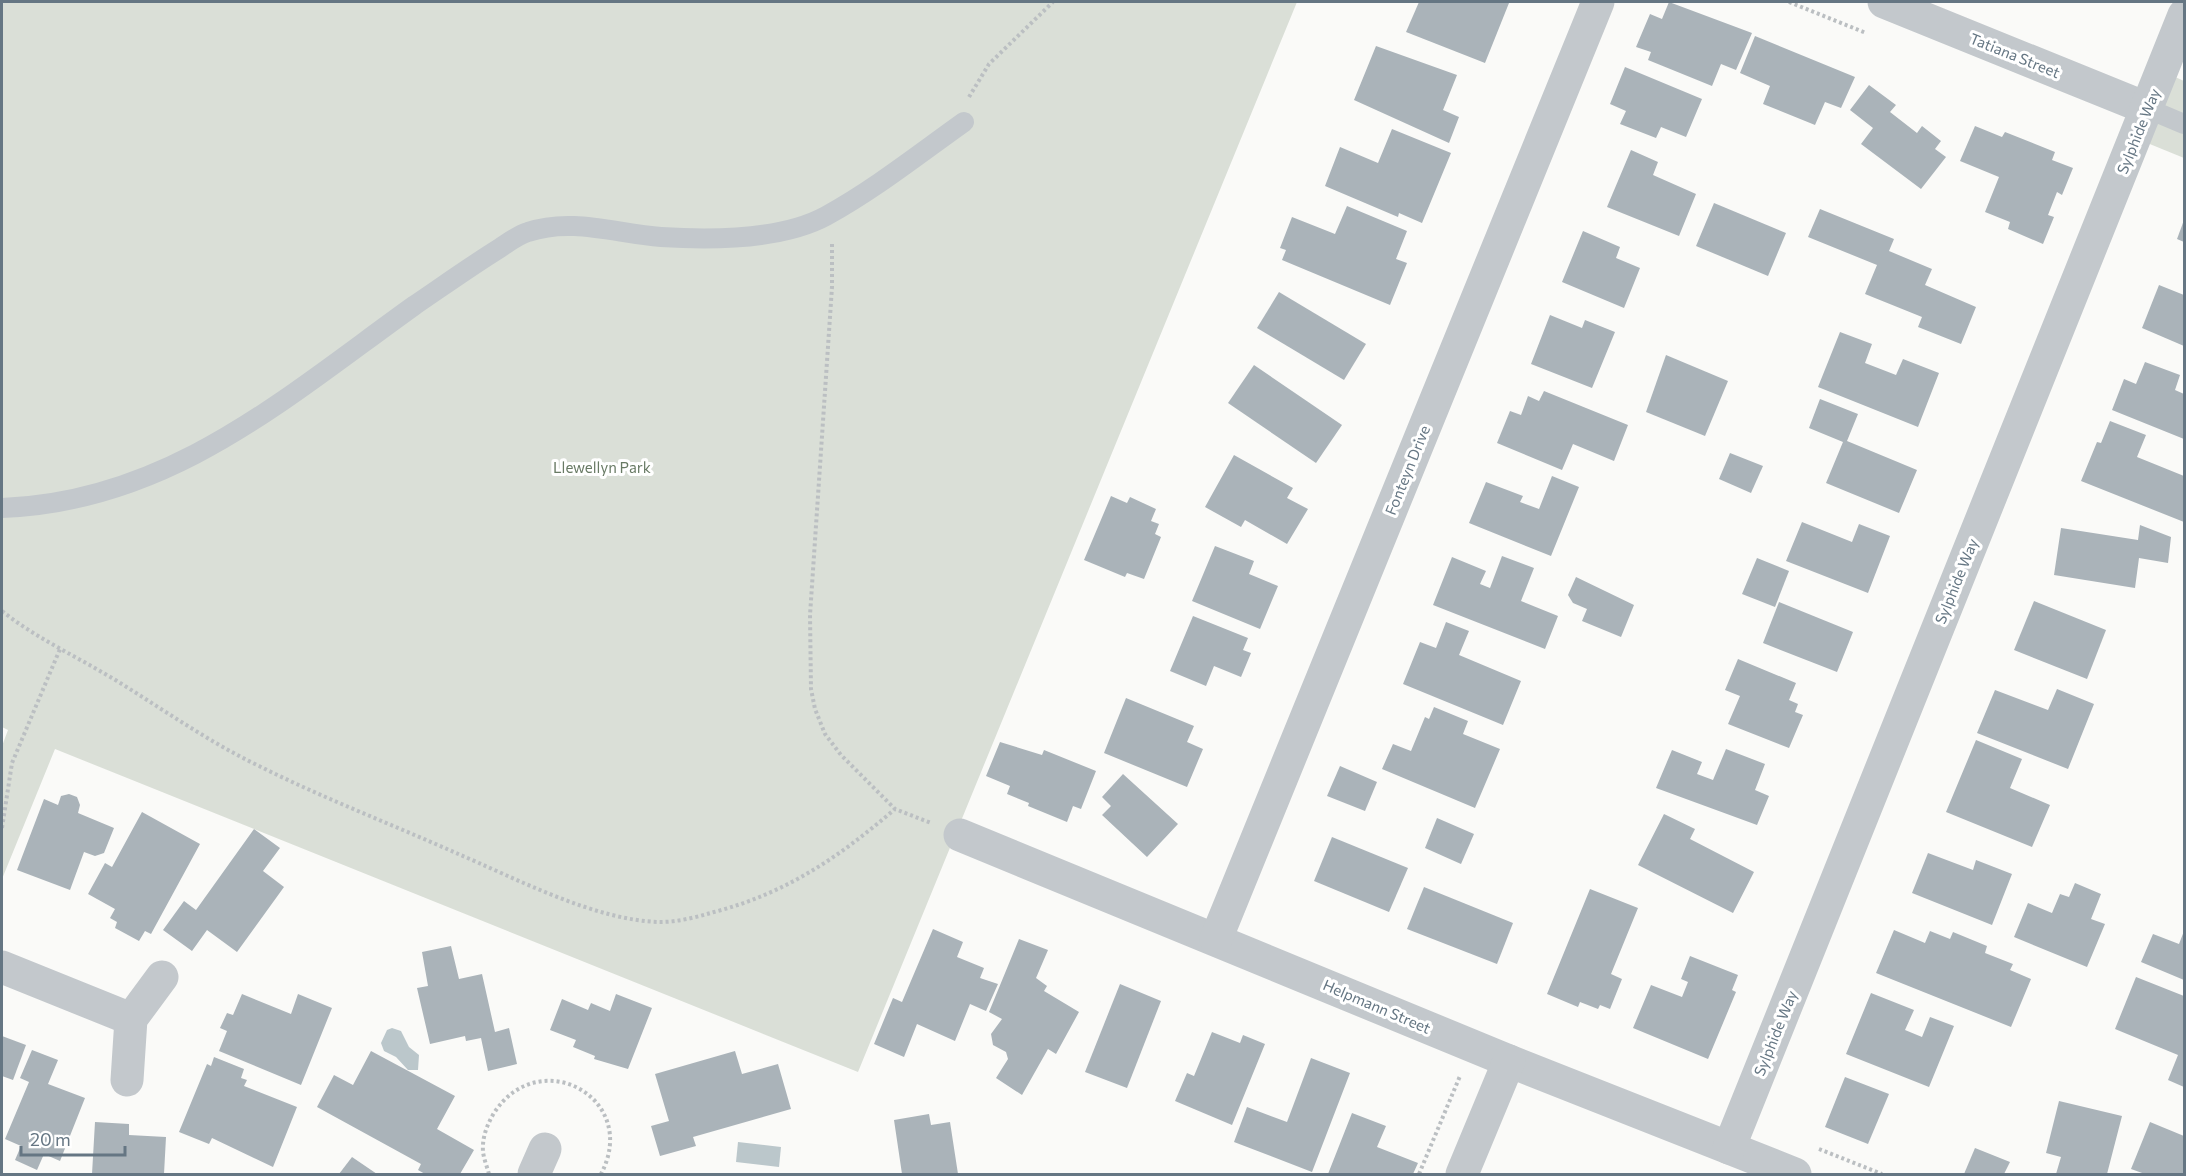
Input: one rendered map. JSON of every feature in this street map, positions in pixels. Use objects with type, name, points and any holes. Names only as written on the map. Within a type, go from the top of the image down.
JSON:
[{"type":"street","name":"Fonteyn Drive","points":[[1216,939],[1598,2]]},
{"type":"street","name":"Tatiana Street","points":[[1884,2],[2146,108]]},
{"type":"street","name":"Sylphide Way","points":[[1729,1148],[2184,15]]},
{"type":"street","name":"Helpmann Street","points":[[948,830],[1509,1061],[1795,1174]]},
{"type":"street","points":[[2,967],[131,1019]]},
{"type":"street","points":[[127,1080],[131,1019],[162,976]]},
{"type":"street","points":[[1462,1174],[1509,1061]]},
{"type":"lane","points":[[2146,108],[2184,124]]},
{"type":"lane","points":[[2,508],[33,507],[91,497],[126,487],[172,467],[247,425],[473,265],[525,233],[548,226],[574,225],[659,237],[714,239],[760,235],[824,217],[876,186],[964,122]]},
{"type":"path","points":[[964,122],[970,93],[989,64],[1053,2]]},
{"type":"path","points":[[824,217],[834,254],[810,615],[811,688],[815,709],[825,734],[868,784],[895,808],[948,830]]},
{"type":"path","points":[[2,611],[29,632],[117,681],[205,737],[258,766],[542,890],[626,918],[660,922],[689,919],[770,894],[814,872],[860,839],[895,808]]},
{"type":"path","points":[[2,828],[12,764],[60,649]]},
{"type":"path","points":[[1419,1174],[1460,1076]]},
{"type":"green space","name":"Llewellyn Park","points":[[2,2],[1297,2],[858,1072],[55,749],[2,879],[2,746],[8,730],[2,727]]},
{"type":"green space","points":[[2162,71],[2184,81],[2184,158],[2135,138]]},
{"type":"shaded area","points":[[392,1028],[401,1031],[409,1047],[419,1055],[418,1070],[408,1070],[396,1057],[384,1051],[381,1043],[387,1030]]},
{"type":"shaded area","points":[[738,1142],[781,1147],[779,1167],[736,1162]]},
{"type":"building","points":[[1419,2],[1509,3],[1485,63],[1406,32]]},
{"type":"building","points":[[1669,2],[1752,33],[1736,70],[1721,64],[1712,86],[1648,60],[1651,52],[1636,47],[1650,14],[1662,19]]},
{"type":"building","points":[[1755,36],[1855,77],[1841,108],[1825,102],[1815,125],[1763,104],[1770,86],[1740,73]]},
{"type":"building","points":[[1376,46],[1457,75],[1443,110],[1459,117],[1449,143],[1354,100]]},
{"type":"building","points":[[1625,67],[1702,99],[1686,137],[1661,127],[1656,138],[1620,124],[1626,111],[1610,104]]},
{"type":"building","points":[[1869,85],[1896,105],[1890,112],[1917,133],[1922,126],[1941,141],[1935,149],[1946,157],[1921,189],[1861,144],[1873,128],[1850,110]]},
{"type":"building","points":[[1975,126],[2002,137],[2005,132],[2055,152],[2052,160],[2073,168],[2062,195],[2057,192],[2048,215],[2054,217],[2043,244],[2008,229],[2010,222],[1985,212],[1999,177],[1960,161]]},
{"type":"building","points":[[1392,129],[1451,153],[1422,223],[1399,213],[1398,217],[1325,186],[1340,147],[1378,163]]},
{"type":"building","points":[[1631,150],[1658,162],[1653,175],[1696,194],[1679,236],[1607,207]]},
{"type":"building","points":[[1714,203],[1786,233],[1768,276],[1696,246]]},
{"type":"building","points":[[1347,206],[1407,231],[1396,259],[1407,263],[1390,305],[1282,260],[1286,250],[1280,248],[1292,217],[1335,234]]},
{"type":"building","points":[[1820,209],[1894,239],[1889,251],[1932,269],[1925,285],[1976,307],[1961,344],[1918,327],[1922,317],[1865,294],[1877,265],[1808,237]]},
{"type":"building","points":[[2184,220],[2184,242],[2177,239]]},
{"type":"building","points":[[1583,231],[1620,247],[1616,258],[1640,268],[1624,308],[1562,282]]},
{"type":"building","points":[[2159,285],[2184,295],[2184,346],[2142,328]]},
{"type":"building","points":[[1279,292],[1366,344],[1344,380],[1257,328]]},
{"type":"building","points":[[1550,315],[1582,328],[1585,320],[1615,332],[1592,388],[1531,364]]},
{"type":"building","points":[[1840,332],[1872,344],[1865,363],[1896,375],[1903,359],[1939,373],[1918,427],[1818,387]]},
{"type":"building","points":[[1666,355],[1728,381],[1705,436],[1646,412]]},
{"type":"building","points":[[2145,362],[2180,375],[2175,390],[2184,394],[2184,439],[2112,410],[2124,379],[2136,384]]},
{"type":"building","points":[[1254,365],[1342,425],[1316,463],[1228,403]]},
{"type":"building","points":[[1544,391],[1628,425],[1614,461],[1573,444],[1562,470],[1497,443],[1510,411],[1521,415],[1528,396],[1539,401]]},
{"type":"building","points":[[1820,399],[1858,414],[1847,441],[1917,470],[1899,513],[1826,483],[1843,442],[1809,428]]},
{"type":"building","points":[[2110,421],[2146,435],[2137,457],[2184,476],[2184,522],[2081,481],[2097,442],[2101,443]]},
{"type":"building","points":[[1730,453],[1763,466],[1751,493],[1719,479]]},
{"type":"building","points":[[1234,455],[1293,488],[1287,498],[1308,509],[1287,544],[1245,520],[1241,527],[1205,507]]},
{"type":"building","points":[[1552,476],[1579,487],[1551,556],[1469,523],[1486,482],[1523,496],[1520,502],[1539,509]]},
{"type":"building","points":[[1111,496],[1127,503],[1130,497],[1156,509],[1151,521],[1159,524],[1155,534],[1161,537],[1144,579],[1127,573],[1125,577],[1084,560]]},
{"type":"building","points":[[1802,522],[1852,542],[1859,524],[1890,536],[1868,593],[1786,561]]},
{"type":"building","points":[[2140,525],[2171,537],[2168,563],[2139,558],[2135,588],[2054,575],[2061,528],[2138,540]]},
{"type":"building","points":[[1215,546],[1254,561],[1249,574],[1278,586],[1260,629],[1192,601]]},
{"type":"building","points":[[1502,556],[1534,568],[1521,601],[1558,616],[1545,649],[1433,605],[1452,557],[1486,571],[1480,584],[1490,588]]},
{"type":"building","points":[[1757,558],[1789,571],[1775,607],[1742,594]]},
{"type":"building","points":[[1576,577],[1634,605],[1621,637],[1582,621],[1587,609],[1573,603],[1568,595]]},
{"type":"building","points":[[2034,601],[2106,630],[2087,679],[2014,650]]},
{"type":"building","points":[[1779,602],[1853,632],[1837,672],[1763,643]]},
{"type":"building","points":[[1193,616],[1248,638],[1243,650],[1251,653],[1241,677],[1214,666],[1206,686],[1170,671]]},
{"type":"building","points":[[1446,622],[1469,631],[1459,655],[1521,681],[1503,725],[1403,684],[1420,642],[1436,648]]},
{"type":"building","points":[[1738,659],[1796,683],[1789,700],[1798,704],[1795,712],[1803,715],[1789,748],[1728,724],[1740,696],[1725,690]]},
{"type":"building","points":[[2057,689],[2094,704],[2068,769],[1977,733],[1995,690],[2048,710]]},
{"type":"building","points":[[1126,698],[1194,726],[1187,742],[1203,749],[1187,787],[1104,753]]},
{"type":"building","points":[[1434,707],[1468,721],[1463,734],[1500,749],[1475,808],[1382,769],[1393,744],[1411,751],[1425,717],[1429,719]]},
{"type":"building","points":[[1976,740],[2022,759],[2010,788],[2050,805],[2032,847],[1946,812]]},
{"type":"building","points":[[1000,742],[1042,755],[1044,750],[1096,771],[1081,809],[1073,806],[1067,822],[1028,806],[1029,803],[1007,794],[1010,786],[986,776]]},
{"type":"building","points":[[1726,749],[1765,764],[1755,790],[1769,796],[1757,825],[1656,788],[1672,750],[1702,762],[1697,774],[1713,780]]},
{"type":"building","points":[[1340,766],[1377,782],[1365,811],[1327,796]]},
{"type":"building","points":[[1123,774],[1178,824],[1147,857],[1102,815],[1111,806],[1102,797]]},
{"type":"building","points":[[69,794],[77,797],[80,805],[78,813],[114,828],[104,853],[95,856],[84,852],[70,890],[17,870],[44,799],[58,805],[61,796]]},
{"type":"building","points":[[142,812],[200,844],[151,934],[145,931],[139,941],[115,928],[117,922],[110,918],[115,909],[88,894],[105,863],[112,867]]},
{"type":"building","points":[[1664,814],[1695,829],[1690,839],[1754,872],[1733,913],[1638,865]]},
{"type":"building","points":[[1437,818],[1474,834],[1461,864],[1425,848]]},
{"type":"building","points":[[254,829],[280,848],[263,871],[284,887],[237,952],[207,930],[192,951],[163,930],[184,901],[196,910]]},
{"type":"building","points":[[1332,837],[1408,868],[1389,912],[1314,881]]},
{"type":"building","points":[[1928,853],[1973,870],[1976,860],[2012,874],[1992,925],[1912,893]]},
{"type":"building","points":[[2075,883],[2101,894],[2091,919],[2105,924],[2087,967],[2014,937],[2028,903],[2052,913],[2060,894],[2069,897]]},
{"type":"building","points":[[1424,887],[1513,923],[1497,964],[1407,929]]},
{"type":"building","points":[[1590,889],[1638,908],[1611,974],[1622,979],[1610,1009],[1600,1005],[1598,1009],[1580,1002],[1578,1007],[1547,994]]},
{"type":"building","points":[[933,929],[963,942],[957,957],[984,968],[980,978],[998,984],[986,1011],[970,1004],[955,1041],[917,1024],[904,1057],[874,1044],[893,998],[902,1002]]},
{"type":"building","points":[[1894,930],[1925,943],[1930,931],[1950,939],[1953,932],[1987,946],[1985,953],[2013,964],[2010,970],[2031,979],[2011,1027],[1876,973]]},
{"type":"building","points":[[2184,931],[2184,980],[2141,962],[2153,934],[2179,944]]},
{"type":"building","points":[[1019,939],[1048,950],[1036,978],[1047,986],[1044,991],[1079,1012],[1056,1054],[1048,1049],[1022,1095],[996,1078],[1008,1059],[1006,1052],[993,1045],[991,1034],[1002,1019],[989,1012]]},
{"type":"building","points":[[451,946],[459,979],[482,974],[495,1032],[509,1028],[517,1064],[488,1071],[481,1038],[466,1041],[465,1036],[430,1044],[417,988],[428,986],[422,952]]},
{"type":"building","points":[[1690,956],[1738,975],[1732,990],[1736,992],[1708,1059],[1633,1028],[1651,985],[1682,997],[1688,982],[1681,979]]},
{"type":"building","points":[[2136,977],[2184,996],[2184,1087],[2168,1080],[2178,1055],[2115,1029]]},
{"type":"building","points":[[1120,984],[1161,1001],[1127,1088],[1085,1072]]},
{"type":"building","points":[[1871,993],[1914,1010],[1905,1030],[1922,1037],[1930,1017],[1954,1026],[1929,1087],[1846,1054]]},
{"type":"building","points":[[242,994],[291,1014],[298,994],[332,1008],[301,1085],[219,1051],[227,1031],[220,1028],[227,1013],[233,1015]]},
{"type":"building","points":[[616,994],[652,1008],[628,1069],[594,1059],[595,1056],[573,1047],[576,1040],[550,1030],[562,999],[588,1010],[591,1003],[610,1011]]},
{"type":"building","points":[[1212,1032],[1240,1043],[1243,1035],[1265,1044],[1232,1125],[1175,1101],[1187,1073],[1194,1076]]},
{"type":"building","points":[[2,1036],[26,1045],[13,1080],[2,1076]]},
{"type":"building","points":[[32,1050],[58,1060],[48,1084],[85,1098],[60,1161],[44,1154],[37,1170],[15,1160],[21,1146],[5,1139],[29,1082],[20,1078]]},
{"type":"building","points":[[371,1051],[455,1096],[437,1129],[474,1150],[460,1174],[425,1174],[418,1170],[421,1164],[317,1107],[334,1075],[353,1085]]},
{"type":"building","points":[[735,1051],[742,1074],[778,1064],[791,1109],[693,1137],[696,1146],[660,1156],[651,1126],[669,1121],[655,1074]]},
{"type":"building","points":[[214,1057],[244,1069],[241,1078],[247,1080],[244,1086],[297,1107],[273,1167],[212,1138],[209,1144],[179,1132],[207,1064],[211,1066]]},
{"type":"building","points":[[1311,1058],[1350,1073],[1312,1172],[1234,1142],[1247,1107],[1287,1122]]},
{"type":"building","points":[[1845,1077],[1889,1094],[1868,1144],[1825,1127]]},
{"type":"building","points":[[2059,1101],[2122,1116],[2107,1174],[2056,1174],[2061,1157],[2046,1153]]},
{"type":"building","points":[[1352,1113],[1386,1126],[1377,1147],[1418,1163],[1413,1174],[1328,1174]]},
{"type":"building","points":[[929,1114],[931,1125],[950,1122],[958,1174],[902,1174],[894,1120]]},
{"type":"building","points":[[95,1122],[129,1124],[129,1135],[166,1137],[164,1174],[92,1174]]},
{"type":"building","points":[[2150,1122],[2184,1136],[2184,1174],[2145,1174],[2131,1169]]},
{"type":"building","points":[[1975,1148],[2010,1162],[2004,1174],[1964,1174]]},
{"type":"building","points":[[352,1157],[377,1174],[339,1174]]}]
